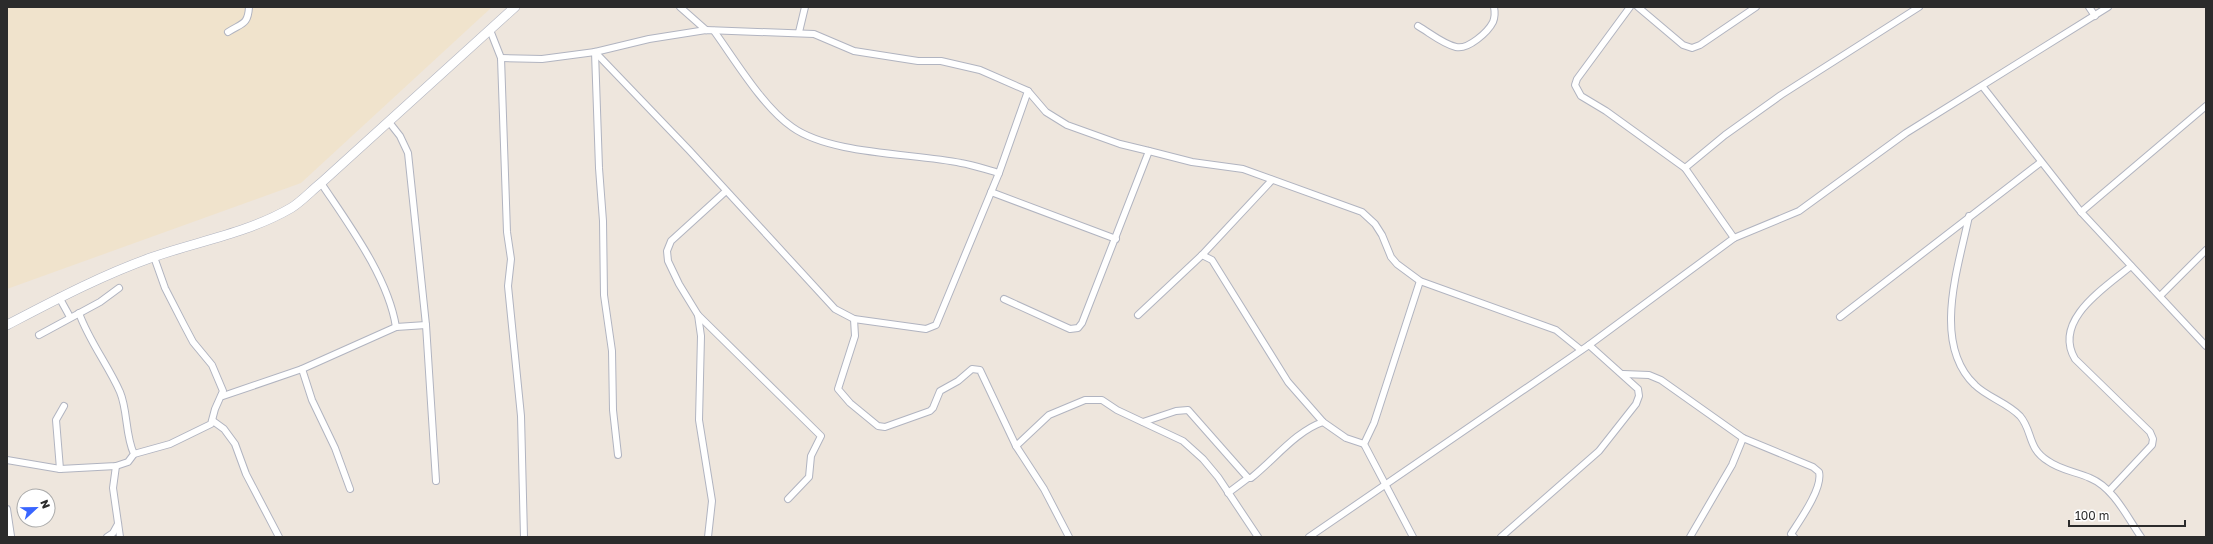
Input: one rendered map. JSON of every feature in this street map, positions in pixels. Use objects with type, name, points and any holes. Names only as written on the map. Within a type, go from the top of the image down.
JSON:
[{"type":"street","points":[[228,32],[244,24],[248,17],[248,7]]},
{"type":"street","points":[[7,325],[59,297],[154,257],[234,233],[291,208],[389,122],[515,7]]},
{"type":"street","points":[[680,7],[706,30]]},
{"type":"street","points":[[799,32],[805,7]]},
{"type":"street","points":[[1418,26],[1450,45],[1459,48],[1468,45],[1488,29],[1494,18],[1494,7]]},
{"type":"street","points":[[1630,7],[1577,79],[1575,85],[1577,91],[1581,96],[1606,111],[1685,168],[1734,238]]},
{"type":"street","points":[[1638,7],[1683,45],[1692,48],[1700,45],[1756,7]]},
{"type":"street","points":[[1685,168],[1726,135],[1781,95],[1919,7]]},
{"type":"street","points":[[2089,7],[2095,16]]},
{"type":"street","points":[[1309,537],[1387,485],[1589,345],[1734,238],[1799,211],[1906,133],[1983,87],[2108,7]]},
{"type":"street","points":[[490,30],[501,58],[507,232],[511,259],[508,286],[521,416],[524,537]]},
{"type":"street","points":[[501,58],[542,59],[595,52],[649,39],[714,30],[799,32],[814,34],[854,51],[918,62],[941,61],[962,65],[980,70],[1028,91],[1046,112],[1067,125],[1120,144],[1150,152],[1192,162],[1243,169],[1362,212],[1375,224],[1391,257],[1397,264],[1420,281],[1550,328],[1581,350]]},
{"type":"street","points":[[714,30],[763,98],[791,127],[813,139],[867,150],[962,163],[1000,173]]},
{"type":"street","points":[[595,52],[835,309],[854,319],[926,329],[936,325],[1000,173],[1028,91]]},
{"type":"street","points":[[595,52],[599,168],[603,221],[604,295],[612,351],[612,410],[618,455]]},
{"type":"street","points":[[1983,87],[2040,162],[2081,212],[2206,346]]},
{"type":"street","points":[[2081,212],[2206,106]]},
{"type":"street","points":[[389,122],[400,136],[408,153],[426,325],[436,481]]},
{"type":"street","points":[[1004,299],[1070,329],[1078,328],[1116,239],[1150,152]]},
{"type":"street","points":[[1840,317],[2040,162]]},
{"type":"street","points":[[1138,315],[1202,255],[1272,180]]},
{"type":"street","points":[[321,183],[368,256],[391,304],[396,327]]},
{"type":"street","points":[[726,191],[670,241],[667,251],[668,261],[678,284],[698,315],[821,436],[811,456],[809,477],[788,499]]},
{"type":"street","points":[[991,192],[1116,239]]},
{"type":"street","points":[[1969,216],[1950,310],[1956,352],[1965,373],[1975,385],[2020,416],[2037,453],[2049,462],[2092,478],[2109,491],[2141,537]]},
{"type":"street","points":[[2160,296],[2206,250]]},
{"type":"street","points":[[1202,255],[1212,260],[1288,382],[1323,422],[1346,438],[1364,444],[1387,485],[1413,537]]},
{"type":"street","points":[[7,460],[60,469],[116,466],[128,462],[134,454],[170,444],[211,424],[215,409],[223,391],[212,366],[193,342],[174,307],[154,257]]},
{"type":"street","points":[[2109,491],[2152,445],[2153,439],[2150,432],[2075,359],[2070,350],[2069,338],[2079,311],[2131,266]]},
{"type":"street","points":[[1364,444],[1374,423],[1420,281]]},
{"type":"street","points":[[39,335],[100,302],[119,288]]},
{"type":"street","points":[[59,297],[70,317]]},
{"type":"street","points":[[79,313],[84,328],[120,394],[127,430],[134,454]]},
{"type":"street","points":[[698,315],[701,336],[699,420],[712,501],[708,537]]},
{"type":"street","points":[[854,319],[855,336],[838,389],[850,403],[878,426],[889,426],[930,411],[933,408],[940,391],[958,381],[972,369],[980,370],[1016,446],[1044,489],[1069,537]]},
{"type":"street","points":[[222,396],[302,369],[396,327],[426,325]]},
{"type":"street","points":[[1501,537],[1599,451],[1636,404],[1639,396],[1638,389],[1589,345]]},
{"type":"street","points":[[302,369],[312,400],[336,448],[350,490]]},
{"type":"street","points":[[1623,374],[1649,375],[1661,380],[1743,438],[1813,467],[1819,472],[1819,482],[1806,512],[1791,536]]},
{"type":"street","points":[[1016,446],[1049,415],[1085,400],[1102,400],[1117,410],[1183,441],[1203,459],[1258,537]]},
{"type":"street","points":[[60,469],[56,420],[64,406]]},
{"type":"street","points":[[1143,422],[1176,411],[1188,410],[1248,478]]},
{"type":"street","points":[[213,421],[224,429],[235,444],[246,474],[279,537]]},
{"type":"street","points":[[1228,493],[1248,478],[1252,478],[1312,426],[1323,422]]},
{"type":"street","points":[[1690,537],[1732,465],[1743,438]]},
{"type":"street","points":[[116,466],[113,488],[120,537]]},
{"type":"street","points":[[7,509],[11,536]]},
{"type":"street","points":[[107,537],[113,533],[118,524]]},
{"type":"shaded area","points":[[7,7],[492,7],[301,183],[7,289]]}]
